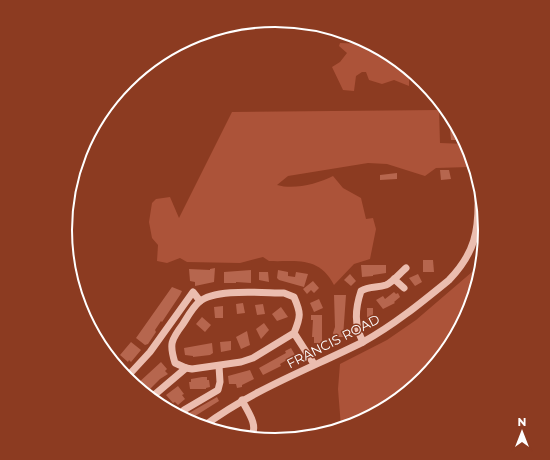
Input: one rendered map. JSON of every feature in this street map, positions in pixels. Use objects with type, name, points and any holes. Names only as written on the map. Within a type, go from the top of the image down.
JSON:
[{"type":"street","name":"FRANCIS ROAD","points":[[209,422],[229,407],[242,400],[362,342],[388,327],[449,280],[476,248],[477,213]]},
{"type":"street","points":[[362,342],[356,322],[356,308],[360,292],[366,288],[385,285],[406,268]]},
{"type":"street","points":[[394,278],[404,288]]},
{"type":"street","points":[[130,373],[150,352],[193,292],[200,301]]},
{"type":"street","points":[[284,293],[294,297],[299,308],[300,318],[294,333],[253,358],[219,366],[186,368],[175,363],[171,351],[171,342],[200,301],[208,296],[219,294],[284,293]]},
{"type":"street","points":[[294,333],[314,364]]},
{"type":"street","points":[[184,410],[218,390],[220,382],[219,366]]},
{"type":"street","points":[[155,394],[186,368]]},
{"type":"street","points":[[242,400],[253,422],[253,432]]},
{"type":"shaded area","points":[[340,43],[356,44],[376,54],[408,76],[409,86],[394,80],[382,84],[369,80],[366,72],[362,72],[356,76],[354,91],[343,90],[332,67],[340,62],[347,53],[339,46]]},
{"type":"shaded area","points":[[439,110],[440,143],[459,144],[468,167],[436,168],[425,176],[387,164],[368,163],[288,176],[277,185],[291,187],[305,185],[333,176],[343,188],[361,198],[366,219],[373,218],[376,229],[370,259],[354,264],[334,285],[321,269],[306,262],[269,261],[263,257],[240,263],[187,262],[180,258],[167,263],[157,261],[158,245],[152,238],[149,222],[152,203],[156,199],[170,197],[179,218],[232,112]]},
{"type":"shaded area","points":[[474,271],[463,308],[451,332],[428,364],[409,383],[388,399],[353,418],[341,422],[338,389],[340,364],[387,340],[416,320]]},
{"type":"building","points":[[450,126],[457,140],[451,140]]},
{"type":"building","points":[[440,170],[449,170],[451,179],[441,180]]},
{"type":"building","points":[[397,173],[397,179],[380,180],[380,175]]},
{"type":"building","points":[[423,260],[433,260],[434,272],[423,272]]},
{"type":"building","points":[[361,265],[386,265],[386,273],[362,277]]},
{"type":"building","points":[[215,268],[214,282],[195,286],[195,282],[190,281],[189,269],[210,270]]},
{"type":"building","points":[[251,270],[251,283],[224,283],[224,272]]},
{"type":"building","points":[[278,270],[288,272],[288,276],[295,277],[296,272],[308,274],[304,287],[279,280],[277,278]]},
{"type":"building","points":[[259,272],[268,272],[269,282],[259,280]]},
{"type":"building","points":[[350,274],[356,281],[351,286],[344,280]]},
{"type":"building","points":[[418,274],[422,282],[415,286],[409,278]]},
{"type":"building","points":[[313,281],[319,288],[314,293],[311,290],[307,294],[303,289]]},
{"type":"building","points":[[172,287],[182,291],[162,322],[161,321],[155,330],[156,332],[148,344],[145,345],[136,338]]},
{"type":"building","points":[[394,292],[396,294],[398,293],[400,297],[394,302],[395,303],[383,309],[376,300],[383,296],[385,299]]},
{"type":"building","points":[[334,295],[346,295],[343,337],[334,337],[333,333],[335,327]]},
{"type":"building","points":[[319,299],[323,308],[314,312],[310,303]]},
{"type":"building","points":[[243,303],[245,313],[237,314],[236,304]]},
{"type":"building","points":[[263,304],[265,314],[257,315],[255,305]]},
{"type":"building","points":[[223,306],[223,318],[215,318],[214,307]]},
{"type":"building","points":[[281,307],[288,317],[277,321],[272,314]]},
{"type":"building","points":[[367,308],[373,308],[373,320],[367,320]]},
{"type":"building","points":[[311,315],[322,315],[322,343],[314,343],[314,337],[312,337],[313,320],[311,320]]},
{"type":"building","points":[[202,317],[211,325],[205,332],[196,324]]},
{"type":"building","points":[[264,323],[269,330],[261,339],[256,329]]},
{"type":"building","points":[[247,331],[250,345],[241,349],[236,337]]},
{"type":"building","points":[[231,341],[231,350],[221,352],[220,342]]},
{"type":"building","points":[[131,342],[141,350],[131,362],[129,360],[128,362],[120,355]]},
{"type":"building","points":[[212,343],[213,353],[210,355],[193,357],[185,355],[184,348]]},
{"type":"building","points":[[291,348],[295,355],[280,364],[281,366],[263,375],[259,368],[286,353],[285,351]]},
{"type":"building","points":[[161,362],[167,369],[165,371],[168,374],[160,379],[149,390],[140,382]]},
{"type":"building","points":[[250,370],[254,379],[242,385],[242,387],[237,388],[236,384],[229,384],[228,376]]},
{"type":"building","points":[[207,377],[210,387],[206,389],[190,389],[189,382],[191,382],[191,379]]},
{"type":"building","points":[[178,386],[184,394],[182,395],[185,399],[178,405],[175,402],[173,403],[166,395]]},
{"type":"building","points":[[217,397],[219,401],[194,417],[189,413]]}]
